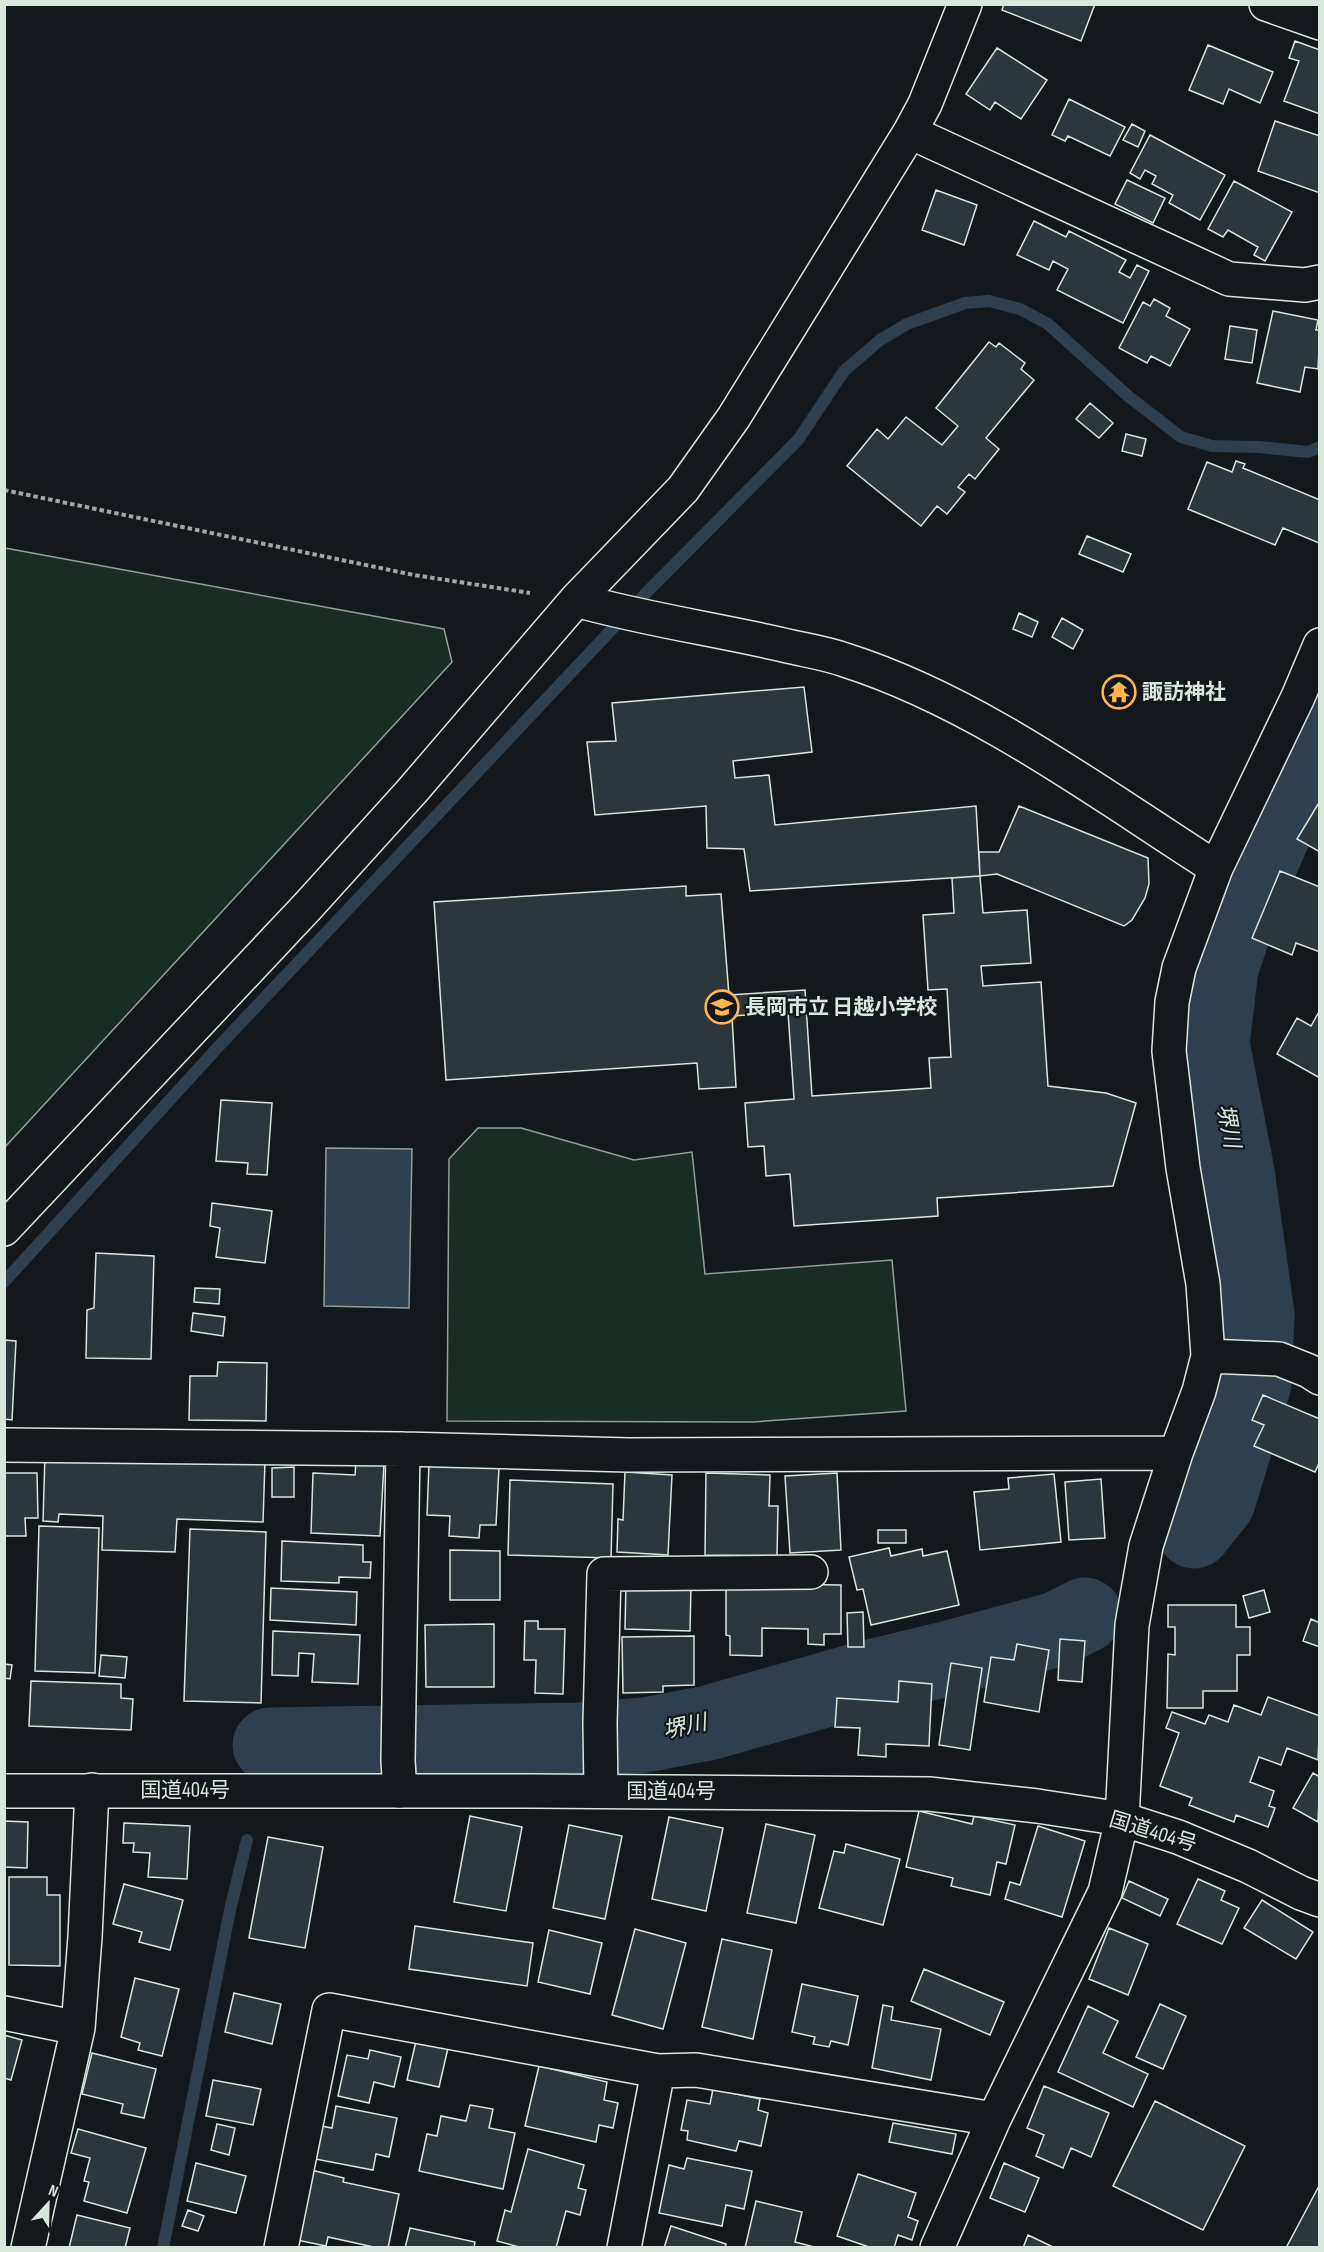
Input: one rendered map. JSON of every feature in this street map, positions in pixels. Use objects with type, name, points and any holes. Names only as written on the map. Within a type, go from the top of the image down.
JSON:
[{"type":"main road","points":[[4,1228],[332,879],[412,791],[576,600],[683,489],[734,417],[910,132],[925,105],[965,4]]},
{"type":"main road","points":[[1266,4],[1320,23]]},
{"type":"main road","points":[[910,132],[1229,279],[1305,285],[1320,282]]},
{"type":"main road","points":[[576,600],[845,660],[921,690],[1017,740],[1216,868]]},
{"type":"main road","points":[[937,2247],[994,2119],[1105,1892],[1122,1819],[1132,1625],[1146,1546],[1199,1391],[1208,1356],[1203,1284],[1183,1168],[1169,1051],[1172,1002],[1179,968],[1216,868],[1309,704],[1320,645]]},
{"type":"main road","points":[[1208,1356],[1279,1359],[1319,1376]]},
{"type":"main road","points":[[4,1445],[403,1449],[628,1455],[1176,1453]]},
{"type":"main road","points":[[399,1761],[403,1449]]},
{"type":"main road","points":[[601,1791],[600,1723],[604,1574],[812,1572]]},
{"type":"main road","name":"国道404号","points":[[4,1791],[92,1790],[399,1761],[601,1791],[929,1794],[1037,1806],[1122,1819],[1188,1841],[1320,1900]]},
{"type":"main road","points":[[28,2247],[78,2028],[92,1790]]},
{"type":"main road","points":[[280,2247],[329,2010],[658,2071],[696,2070],[994,2119]]},
{"type":"main road","points":[[4,2013],[78,2028]]},
{"type":"main road","points":[[624,2247],[658,2071]]},
{"type":"path","points":[[4,490],[414,575],[576,600]]},
{"type":"green space","points":[[5,548],[444,629],[452,662],[5,1147]]},
{"type":"green space","points":[[478,1128],[521,1128],[634,1160],[692,1152],[705,1274],[892,1260],[906,1411],[753,1422],[447,1421],[449,1159]]},
{"type":"water","points":[[326,1148],[412,1149],[409,1308],[324,1306]]},
{"type":"building","points":[[1004,4],[1095,4],[1081,41],[1002,10]]},
{"type":"building","points":[[1295,41],[1320,50],[1320,114],[1284,101],[1299,61],[1289,58]]},
{"type":"building","points":[[1208,45],[1273,72],[1260,103],[1229,89],[1223,104],[1189,90]]},
{"type":"building","points":[[997,48],[1047,80],[1021,119],[995,102],[990,110],[966,94]]},
{"type":"building","points":[[1069,99],[1125,127],[1110,156],[1068,136],[1065,141],[1052,135]]},
{"type":"building","points":[[1275,121],[1320,136],[1320,193],[1258,171]]},
{"type":"building","points":[[1132,124],[1145,131],[1138,147],[1123,140]]},
{"type":"building","points":[[1150,135],[1225,175],[1200,220],[1169,203],[1173,195],[1152,184],[1156,176],[1145,170],[1140,179],[1130,173]]},
{"type":"building","points":[[1127,180],[1165,198],[1153,223],[1115,204]]},
{"type":"building","points":[[1234,181],[1292,212],[1265,261],[1254,255],[1258,247],[1228,230],[1223,237],[1208,229]]},
{"type":"building","points":[[936,190],[977,205],[964,245],[922,230]]},
{"type":"building","points":[[1034,221],[1066,237],[1069,231],[1126,260],[1119,272],[1130,278],[1137,265],[1149,271],[1123,323],[1057,290],[1068,269],[1053,261],[1049,270],[1017,255]]},
{"type":"building","points":[[1154,299],[1170,308],[1166,316],[1190,329],[1170,366],[1151,356],[1147,363],[1119,348],[1143,302],[1150,306]]},
{"type":"building","points":[[1273,311],[1318,320],[1316,330],[1320,330],[1318,369],[1305,367],[1300,392],[1257,383]]},
{"type":"building","points":[[1230,326],[1257,330],[1252,363],[1225,359]]},
{"type":"building","points":[[989,342],[996,347],[999,343],[1025,363],[1021,369],[1034,380],[986,438],[999,449],[975,479],[969,474],[958,487],[965,492],[947,514],[937,506],[921,526],[847,466],[877,429],[888,439],[906,417],[942,445],[958,426],[936,408]]},
{"type":"building","points":[[1090,403],[1113,423],[1099,438],[1076,419]]},
{"type":"building","points":[[1126,434],[1146,439],[1142,456],[1122,451]]},
{"type":"building","points":[[1236,461],[1245,464],[1243,468],[1320,500],[1319,543],[1283,528],[1275,545],[1188,509],[1207,462],[1232,472]]},
{"type":"building","points":[[1087,536],[1131,554],[1123,572],[1079,554]]},
{"type":"building","points":[[1019,613],[1038,622],[1032,637],[1013,629]]},
{"type":"building","points":[[1062,618],[1083,630],[1073,649],[1052,637]]},
{"type":"building","points":[[804,687],[812,752],[733,761],[735,778],[769,775],[775,825],[976,806],[980,876],[750,891],[744,849],[707,848],[706,806],[595,815],[587,742],[616,741],[612,703]]},
{"type":"building","points":[[1320,801],[1320,852],[1297,839]]},
{"type":"building","points":[[1019,806],[1148,858],[1149,884],[1145,898],[1132,920],[1124,926],[997,874],[980,876],[979,852],[999,852]]},
{"type":"building","points":[[1280,871],[1320,887],[1320,952],[1296,943],[1292,955],[1252,938]]},
{"type":"building","points":[[980,876],[983,913],[1027,910],[1031,963],[981,966],[983,986],[1041,982],[1048,1086],[1106,1093],[1136,1103],[1113,1186],[937,1198],[938,1216],[794,1226],[790,1174],[766,1176],[764,1146],[748,1147],[745,1103],[794,1099],[788,1012],[732,1016],[736,1087],[699,1089],[697,1063],[446,1080],[434,902],[686,886],[686,896],[721,894],[729,995],[805,990],[812,1096],[931,1088],[929,1058],[951,1057],[947,989],[928,990],[923,915],[954,913],[952,878]]},
{"type":"building","points":[[1320,1010],[1320,1078],[1277,1054],[1297,1018],[1311,1026]]},
{"type":"building","points":[[221,1100],[272,1103],[267,1175],[247,1174],[248,1163],[216,1161]]},
{"type":"building","points":[[212,1203],[272,1211],[265,1263],[216,1257],[220,1228],[210,1226]]},
{"type":"building","points":[[96,1253],[154,1256],[151,1359],[86,1358],[87,1310],[94,1308]]},
{"type":"building","points":[[195,1288],[220,1289],[219,1304],[194,1302]]},
{"type":"building","points":[[193,1313],[225,1317],[223,1336],[191,1331]]},
{"type":"building","points":[[4,1340],[16,1341],[12,1420],[4,1419]]},
{"type":"building","points":[[218,1362],[267,1363],[266,1421],[189,1420],[190,1376],[217,1376]]},
{"type":"building","points":[[1263,1395],[1320,1419],[1320,1461],[1315,1472],[1254,1446],[1264,1425],[1252,1420]]},
{"type":"building","points":[[45,1454],[265,1461],[263,1522],[177,1519],[175,1552],[102,1550],[103,1516],[59,1514],[58,1522],[43,1521]]},
{"type":"building","points":[[356,1461],[384,1463],[380,1536],[311,1533],[313,1473],[355,1475]]},
{"type":"building","points":[[429,1464],[499,1467],[496,1525],[480,1525],[479,1538],[449,1536],[450,1516],[427,1515]]},
{"type":"building","points":[[294,1467],[294,1497],[272,1497],[272,1468]]},
{"type":"building","points":[[625,1472],[672,1475],[668,1555],[617,1552],[618,1519],[623,1520]]},
{"type":"building","points":[[4,1473],[37,1473],[38,1518],[25,1518],[26,1536],[4,1536]]},
{"type":"building","points":[[706,1473],[770,1475],[769,1506],[778,1506],[777,1556],[705,1555]]},
{"type":"building","points":[[837,1473],[841,1550],[790,1553],[785,1476]]},
{"type":"building","points":[[1054,1474],[1061,1542],[980,1550],[974,1492],[1009,1489],[1008,1478]]},
{"type":"building","points":[[1101,1479],[1105,1538],[1069,1540],[1065,1482]]},
{"type":"building","points":[[510,1480],[613,1484],[611,1558],[508,1555]]},
{"type":"building","points":[[39,1526],[99,1528],[95,1673],[35,1671]]},
{"type":"building","points":[[190,1529],[266,1532],[261,1703],[184,1701]]},
{"type":"building","points":[[878,1530],[906,1530],[906,1543],[878,1543]]},
{"type":"building","points":[[282,1541],[363,1545],[363,1562],[371,1562],[370,1578],[339,1577],[339,1583],[281,1581]]},
{"type":"building","points":[[889,1548],[891,1556],[922,1549],[923,1556],[947,1551],[959,1605],[871,1625],[863,1589],[857,1590],[849,1557]]},
{"type":"building","points":[[450,1550],[500,1551],[500,1600],[450,1600]]},
{"type":"building","points":[[726,1583],[841,1585],[841,1634],[824,1634],[824,1645],[808,1644],[808,1629],[762,1628],[762,1656],[730,1655],[730,1636],[726,1635]]},
{"type":"building","points":[[626,1584],[691,1585],[690,1631],[625,1629]]},
{"type":"building","points":[[271,1588],[357,1592],[356,1625],[270,1620]]},
{"type":"building","points":[[1264,1590],[1270,1612],[1249,1618],[1243,1596]]},
{"type":"building","points":[[1168,1605],[1236,1605],[1236,1627],[1250,1627],[1250,1655],[1237,1655],[1237,1691],[1203,1691],[1203,1708],[1167,1708],[1168,1654],[1175,1655],[1175,1627],[1168,1627]]},
{"type":"building","points":[[863,1612],[864,1647],[848,1647],[847,1613]]},
{"type":"building","points":[[1311,1619],[1320,1623],[1320,1647],[1303,1641]]},
{"type":"building","points":[[525,1621],[538,1621],[538,1629],[565,1629],[563,1694],[535,1693],[536,1660],[524,1660]]},
{"type":"building","points":[[494,1624],[494,1687],[426,1687],[425,1625]]},
{"type":"building","points":[[273,1631],[360,1635],[358,1684],[312,1682],[314,1654],[299,1653],[298,1676],[272,1675]]},
{"type":"building","points":[[694,1636],[694,1685],[663,1686],[663,1692],[623,1693],[622,1637]]},
{"type":"building","points":[[1060,1639],[1085,1641],[1082,1682],[1058,1680]]},
{"type":"building","points":[[1017,1644],[1049,1650],[1039,1712],[984,1702],[991,1657],[1014,1660]]},
{"type":"building","points":[[101,1655],[127,1657],[125,1678],[99,1676]]},
{"type":"building","points":[[951,1663],[982,1668],[970,1750],[939,1745]]},
{"type":"building","points":[[4,1664],[12,1665],[10,1679],[4,1678]]},
{"type":"building","points":[[31,1681],[121,1684],[121,1698],[133,1699],[131,1730],[29,1726]]},
{"type":"building","points":[[899,1681],[932,1684],[929,1746],[886,1744],[886,1757],[858,1755],[860,1728],[835,1727],[837,1698],[898,1702]]},
{"type":"building","points":[[1268,1697],[1320,1716],[1318,1760],[1287,1748],[1281,1765],[1259,1757],[1250,1782],[1274,1791],[1269,1806],[1275,1808],[1268,1827],[1236,1815],[1234,1822],[1189,1805],[1192,1798],[1160,1786],[1179,1733],[1166,1728],[1172,1712],[1205,1724],[1209,1715],[1228,1722],[1234,1705],[1261,1715]]},
{"type":"building","points":[[1313,1773],[1320,1777],[1318,1822],[1293,1808]]},
{"type":"building","points":[[919,1811],[972,1824],[974,1816],[1015,1825],[1006,1864],[997,1862],[990,1895],[951,1886],[953,1878],[906,1867]]},
{"type":"building","points":[[470,1816],[522,1827],[506,1911],[454,1902]]},
{"type":"building","points":[[669,1817],[723,1828],[706,1911],[652,1899]]},
{"type":"building","points":[[4,1821],[28,1822],[27,1868],[4,1867]]},
{"type":"building","points":[[124,1823],[190,1826],[187,1879],[148,1877],[150,1853],[133,1852],[134,1843],[123,1843]]},
{"type":"building","points":[[766,1824],[815,1835],[796,1923],[747,1913]]},
{"type":"building","points":[[569,1825],[622,1836],[605,1919],[553,1908]]},
{"type":"building","points":[[1038,1826],[1085,1841],[1062,1917],[1005,1899],[1010,1882],[1020,1885]]},
{"type":"building","points":[[268,1837],[323,1847],[305,1948],[249,1938]]},
{"type":"building","points":[[846,1844],[900,1859],[883,1925],[819,1908],[834,1851],[844,1853]]},
{"type":"building","points":[[9,1877],[47,1877],[47,1895],[60,1895],[60,1966],[9,1965]]},
{"type":"building","points":[[1198,1879],[1225,1891],[1221,1900],[1239,1908],[1222,1944],[1177,1924]]},
{"type":"building","points":[[1129,1881],[1168,1899],[1160,1916],[1122,1898]]},
{"type":"building","points":[[124,1884],[183,1900],[170,1950],[139,1942],[142,1932],[113,1924]]},
{"type":"building","points":[[1262,1900],[1313,1932],[1296,1959],[1244,1928]]},
{"type":"building","points":[[415,1926],[533,1943],[527,1986],[409,1969]]},
{"type":"building","points":[[1109,1928],[1148,1944],[1128,1995],[1089,1979]]},
{"type":"building","points":[[635,1929],[686,1943],[663,2029],[612,2015]]},
{"type":"building","points":[[549,1930],[602,1943],[590,1994],[538,1982]]},
{"type":"building","points":[[722,1939],[772,1950],[753,2039],[702,2027]]},
{"type":"building","points":[[924,1969],[1004,2002],[990,2035],[911,2001]]},
{"type":"building","points":[[135,1978],[179,1989],[162,2056],[138,2050],[140,2043],[121,2037]]},
{"type":"building","points":[[802,1984],[858,1996],[848,2045],[831,2041],[829,2047],[813,2044],[815,2037],[792,2032]]},
{"type":"building","points":[[234,1993],[281,2004],[272,2044],[225,2032]]},
{"type":"building","points":[[1160,2004],[1186,2016],[1163,2069],[1136,2057]]},
{"type":"building","points":[[883,2005],[893,2007],[891,2020],[941,2029],[931,2080],[872,2068]]},
{"type":"building","points":[[1088,2006],[1118,2021],[1103,2053],[1148,2074],[1133,2107],[1058,2072]]},
{"type":"building","points":[[4,2035],[22,2040],[11,2080],[4,2078]]},
{"type":"building","points":[[416,2041],[448,2048],[439,2087],[407,2080]]},
{"type":"building","points":[[370,2050],[401,2057],[394,2087],[374,2082],[369,2103],[338,2096],[347,2055],[368,2059]]},
{"type":"building","points":[[92,2053],[156,2069],[144,2118],[121,2113],[123,2104],[82,2094]]},
{"type":"building","points":[[539,2066],[607,2082],[604,2100],[618,2103],[613,2128],[599,2125],[596,2142],[525,2126]]},
{"type":"building","points":[[213,2080],[261,2089],[253,2125],[206,2116]]},
{"type":"building","points":[[1044,2086],[1109,2113],[1091,2157],[1071,2148],[1063,2168],[1036,2156],[1044,2135],[1027,2128]]},
{"type":"building","points":[[713,2089],[760,2099],[758,2110],[768,2113],[761,2146],[739,2141],[736,2151],[687,2140],[688,2131],[681,2130],[687,2100],[710,2104]]},
{"type":"building","points":[[1155,2101],[1245,2146],[1203,2230],[1113,2186]]},
{"type":"building","points":[[470,2105],[493,2109],[489,2128],[515,2133],[503,2189],[419,2171],[427,2134],[437,2136],[441,2116],[466,2121]]},
{"type":"building","points":[[336,2106],[397,2118],[389,2157],[376,2154],[373,2170],[310,2158],[316,2125],[332,2128]]},
{"type":"building","points":[[893,2123],[956,2134],[952,2154],[889,2142]]},
{"type":"building","points":[[217,2124],[235,2128],[229,2155],[211,2150]]},
{"type":"building","points":[[78,2129],[146,2148],[127,2213],[84,2201],[89,2182],[84,2181],[90,2158],[71,2153]]},
{"type":"building","points":[[528,2149],[584,2165],[578,2188],[586,2190],[580,2215],[566,2211],[556,2248],[523,2248],[497,2241],[505,2210],[511,2212]]},
{"type":"building","points":[[687,2158],[752,2171],[744,2209],[726,2205],[722,2226],[659,2213],[669,2165],[684,2169]]},
{"type":"building","points":[[196,2163],[246,2176],[236,2213],[187,2201]]},
{"type":"building","points":[[1004,2163],[1039,2178],[1025,2212],[990,2198]]},
{"type":"building","points":[[311,2170],[344,2178],[343,2182],[399,2194],[388,2248],[378,2248],[328,2237],[326,2246],[297,2240]]},
{"type":"building","points":[[858,2174],[916,2193],[908,2217],[918,2221],[912,2240],[898,2235],[894,2248],[872,2248],[837,2236]]},
{"type":"building","points":[[1320,2184],[1320,2248],[1286,2248]]},
{"type":"building","points":[[756,2201],[802,2212],[795,2242],[818,2248],[745,2248]]},
{"type":"building","points":[[188,2210],[204,2216],[198,2231],[182,2226]]},
{"type":"building","points":[[77,2215],[130,2228],[125,2248],[69,2248]]},
{"type":"building","points":[[671,2226],[726,2244],[725,2248],[664,2248]]},
{"type":"building","points":[[410,2228],[475,2242],[474,2248],[405,2248]]},
{"type":"building","points":[[1028,2235],[1055,2248],[1023,2248]]},
{"type":"waterway","points":[[4,1282],[219,1046],[648,591],[798,440],[844,371],[880,340],[907,324],[965,303],[989,301],[1020,309],[1048,324],[1128,396],[1181,437],[1212,446],[1259,447],[1308,452],[1320,447]]},
{"type":"waterway","name":"堺川","points":[[1194,1531],[1218,1501],[1254,1383],[1257,1315],[1237,1172],[1212,1044],[1221,968],[1242,905],[1320,727]]},
{"type":"waterway","name":"堺川","points":[[270,1745],[580,1740],[645,1735],[708,1723],[863,1679],[1057,1629],[1085,1615]]},
{"type":"waterway","points":[[268,1758],[270,1745]]},
{"type":"waterway","points":[[163,2248],[230,1910],[247,1840]]},
{"type":"place","name":"諏訪神社","points":[[1119,692]]},
{"type":"place","name":"長岡市立 日越小学校","points":[[722,1007]]}]
